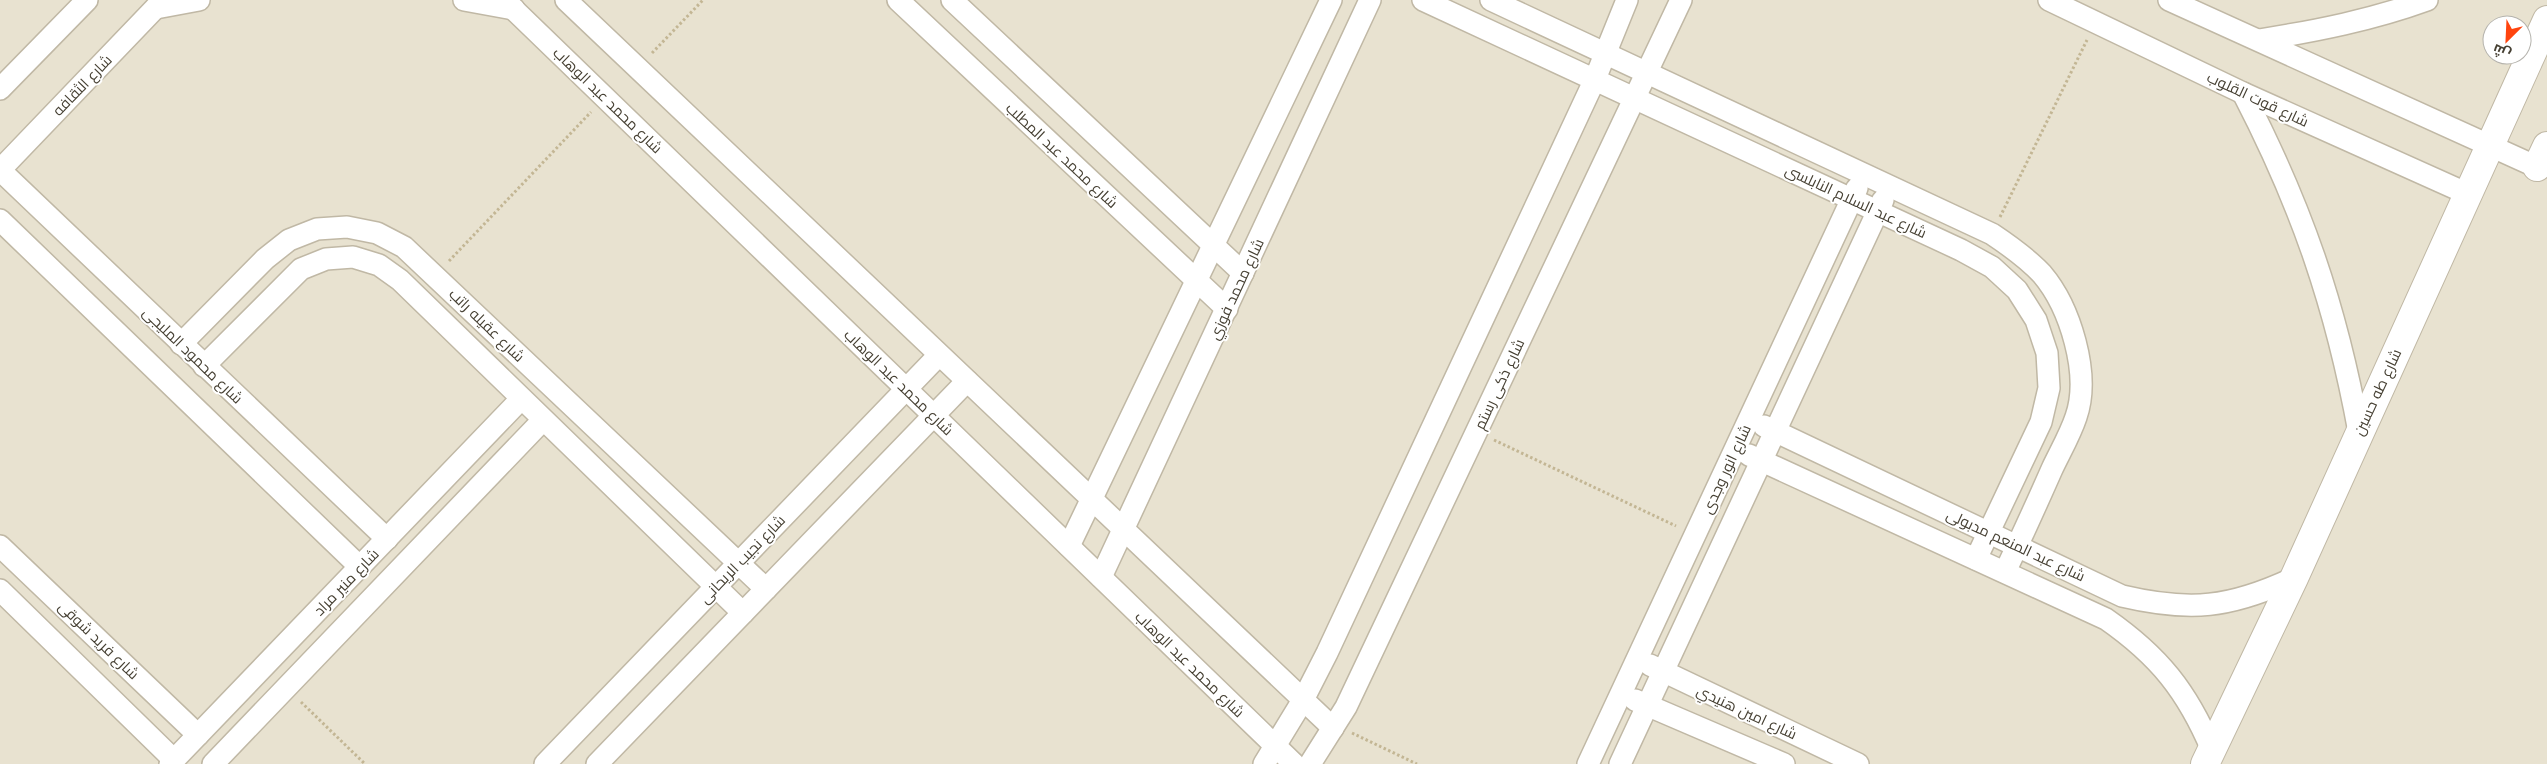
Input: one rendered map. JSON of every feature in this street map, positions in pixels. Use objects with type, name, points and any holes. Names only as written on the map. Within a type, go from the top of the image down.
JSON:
[{"type":"street","points":[[160,4],[200,0]]},
{"type":"street","points":[[464,0],[509,5]]},
{"type":"street","points":[[566,0],[1092,500],[1334,726]]},
{"type":"street","points":[[952,0],[1243,272]]},
{"type":"street","points":[[1069,546],[1331,0]]},
{"type":"street","name":"شارع محمد فوزي","points":[[1101,577],[1370,0]]},
{"type":"street","name":"شارع عبد السلام النابلسى","points":[[1423,0],[1851,199],[1992,267],[2017,290],[2036,320],[2047,353],[2049,388],[2041,422],[1976,559]]},
{"type":"street","name":"شارع عبد السلام النابلسى","points":[[1491,0],[1992,234],[2022,254],[2042,275],[2059,300],[2071,328],[2078,356],[2080,386],[2077,416],[2005,572]]},
{"type":"street","points":[[1264,764],[1304,700],[1595,79],[1628,0]]},
{"type":"street","name":"شارع ذكى رستم","points":[[1310,764],[1346,707],[1681,0]]},
{"type":"street","name":"شارع قوت القلوب","points":[[2049,0],[2243,93],[2468,194]]},
{"type":"street","points":[[2169,0],[2491,145],[2542,156]]},
{"type":"street","points":[[2258,40],[2329,29],[2427,0]]},
{"type":"street","name":"شارع محمد عبد المطلب","points":[[904,2],[1226,309]]},
{"type":"street","points":[[0,89],[77,4]]},
{"type":"street","name":"شارع الثقافه","points":[[0,170],[160,4]]},
{"type":"street","name":"شارع محمد عبد الوهاب","points":[[509,5],[1294,764]]},
{"type":"street","name":"شارع طه حسين","points":[[2209,757],[2294,578],[2547,20]]},
{"type":"street","points":[[2243,93],[2292,193],[2316,257],[2348,373],[2359,432]]},
{"type":"street","name":"شارع محمود المليجى","points":[[0,170],[387,539]]},
{"type":"street","name":"شارع انور وجدى","points":[[1588,764],[1863,174]]},
{"type":"street","name":"شارع انور وجدى","points":[[1620,764],[1890,186]]},
{"type":"street","points":[[0,220],[360,567]]},
{"type":"street","name":"شارع عقيله راتب","points":[[181,344],[265,259],[288,240],[317,229],[347,227],[377,233],[404,247],[766,589]]},
{"type":"street","name":"شارع عقيله راتب","points":[[204,366],[301,268],[326,258],[353,257],[379,265],[400,280],[743,613]]},
{"type":"street","name":"شارع نجيب الريحانى","points":[[545,764],[940,355]]},
{"type":"street","points":[[597,764],[967,381]]},
{"type":"street","name":"شارع منير مراد","points":[[172,762],[521,399]]},
{"type":"street","name":"شارع عبد المنعم مدبولى","points":[[1749,419],[2122,596],[2157,604],[2192,606],[2228,603],[2262,593],[2294,578]]},
{"type":"street","name":"شارع منير مراد","points":[[213,764],[543,420]]},
{"type":"street","name":"شارع عبد المنعم مدبولى","points":[[1735,448],[2106,619],[2134,639],[2160,662],[2181,689],[2199,718],[2209,757]]},
{"type":"street","name":"شارع فريد شوقى","points":[[0,546],[198,735]]},
{"type":"street","points":[[0,590],[172,762]]},
{"type":"street","name":"شارع امين هنيدي","points":[[1637,659],[1858,764]]},
{"type":"street","points":[[1621,693],[1647,706],[1784,764]]},
{"type":"path","points":[[637,68],[703,0]]},
{"type":"path","points":[[1992,234],[2096,22]]},
{"type":"path","points":[[435,276],[605,98]]},
{"type":"path","points":[[1476,432],[1695,535]]},
{"type":"path","points":[[286,687],[366,764]]},
{"type":"path","points":[[1334,726],[1417,764]]},
{"type":"shaded area","points":[[0,0],[2547,0],[2547,764],[0,764]]}]
